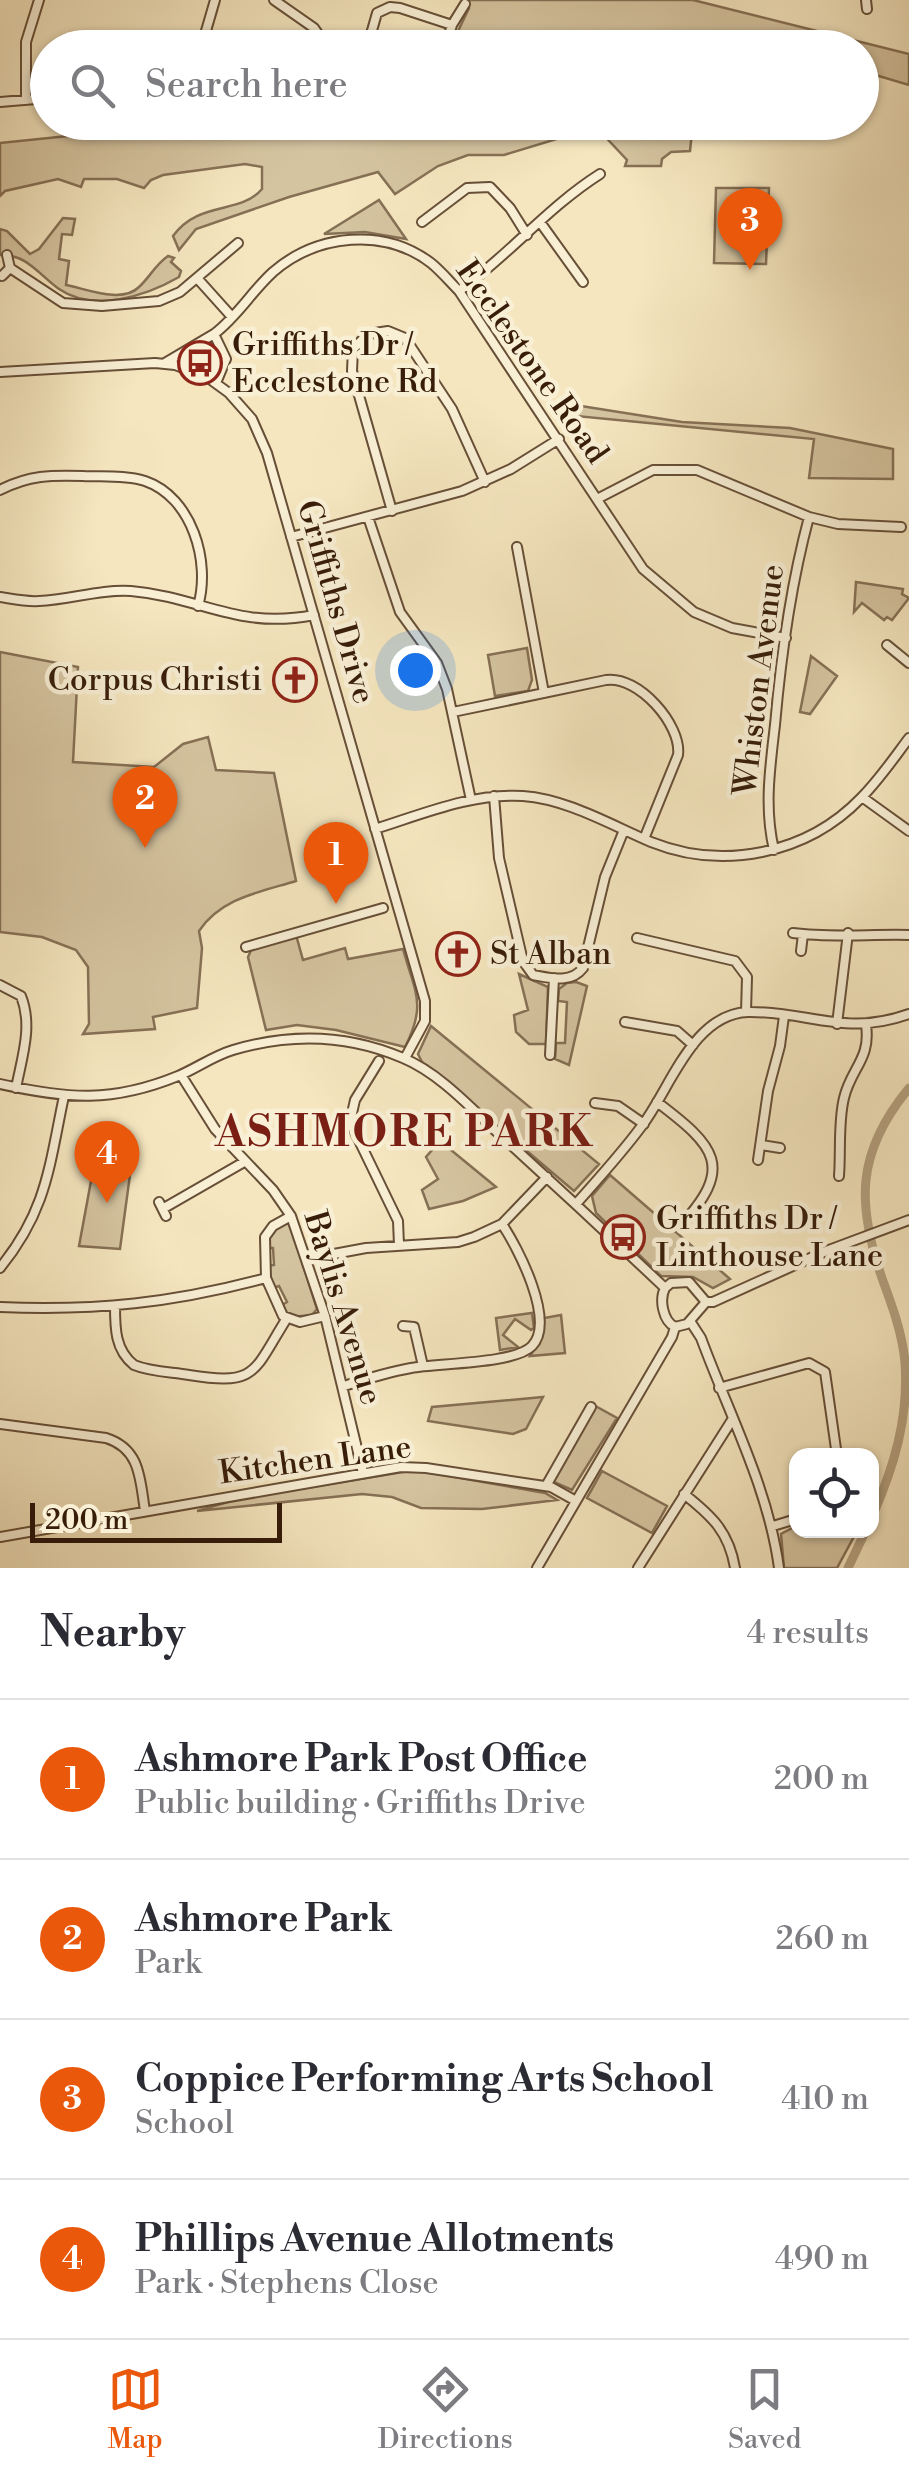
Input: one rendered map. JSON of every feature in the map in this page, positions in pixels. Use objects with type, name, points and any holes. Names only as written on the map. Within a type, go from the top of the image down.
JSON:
[{"type":"street","points":[[26,100],[26,42],[39,0]]},
{"type":"street","points":[[205,30],[214,0]]},
{"type":"street","points":[[274,0],[315,30]]},
{"type":"street","points":[[450,30],[466,4]]},
{"type":"street","points":[[373,30],[381,5],[452,24]]},
{"type":"street","points":[[0,102],[30,100]]},
{"type":"street","points":[[459,291],[527,235],[571,192],[600,174]]},
{"type":"street","points":[[422,222],[467,188],[490,187],[510,208],[527,235]]},
{"type":"street","points":[[540,222],[583,282]]},
{"type":"street","name":"Ecclestone Road","points":[[165,363],[214,334],[264,281],[292,257],[311,248],[352,239],[386,242],[410,250],[432,264],[459,291],[643,569],[694,612],[732,628],[786,638]]},
{"type":"street","points":[[7,255],[10,268],[56,300],[74,305],[166,300],[238,243]]},
{"type":"street","points":[[2,276],[10,268]]},
{"type":"street","points":[[197,278],[232,317]]},
{"type":"street","points":[[392,510],[352,371],[352,349],[359,340],[378,330],[397,333],[412,347],[452,409],[485,482]]},
{"type":"street","points":[[214,334],[226,359],[216,382]]},
{"type":"street","name":"Griffiths Drive","points":[[0,372],[165,363],[216,382],[242,406],[261,434],[425,1001],[424,1021],[405,1058]]},
{"type":"street","points":[[291,537],[485,482],[558,439]]},
{"type":"street","points":[[596,498],[653,470],[697,470],[838,524],[901,527]]},
{"type":"street","points":[[0,490],[39,475],[128,478],[155,486],[180,506],[191,525],[203,582],[198,606]]},
{"type":"street","name":"Whiston Avenue","points":[[774,850],[767,800],[786,638],[810,516]]},
{"type":"street","points":[[368,518],[392,595],[436,663],[452,712],[471,800]]},
{"type":"street","points":[[517,547],[544,693]]},
{"type":"street","points":[[0,597],[40,601],[120,591],[148,593],[258,620],[314,615]]},
{"type":"street","points":[[887,645],[909,663]]},
{"type":"street","points":[[452,712],[615,678],[628,681],[677,732],[678,755],[644,839]]},
{"type":"street","points":[[375,829],[494,796],[540,799],[677,850],[723,857],[774,850],[819,830],[862,797],[909,738]]},
{"type":"street","points":[[494,796],[498,858],[524,961],[532,975],[573,977],[583,968],[604,877],[624,830]]},
{"type":"street","points":[[862,797],[909,831]]},
{"type":"street","points":[[246,947],[383,908]]},
{"type":"street","points":[[801,951],[798,934],[909,936],[909,923]]},
{"type":"street","points":[[650,928],[650,939]]},
{"type":"street","points":[[837,1024],[848,933]]},
{"type":"street","points":[[637,938],[734,962],[747,978],[746,1012]]},
{"type":"street","points":[[550,1055],[554,978]]},
{"type":"street","points":[[0,984],[21,996],[27,1010],[28,1029],[16,1088]]},
{"type":"street","points":[[635,1022],[636,1010]]},
{"type":"street","points":[[576,1204],[644,1124],[694,1045],[710,1027],[746,1012],[866,1025],[909,1014]]},
{"type":"street","points":[[758,1160],[784,1016]]},
{"type":"street","points":[[625,1022],[677,1031],[694,1045]]},
{"type":"street","points":[[839,1176],[845,1093],[866,1053],[866,1025]]},
{"type":"street","points":[[0,1084],[64,1096],[106,1097],[182,1075],[220,1054],[285,1038],[344,1040],[405,1058],[463,1100],[665,1288]]},
{"type":"street","points":[[379,1061],[374,1075],[355,1100],[350,1122],[398,1221],[399,1245]]},
{"type":"street","name":"Baylis Avenue","points":[[182,1075],[215,1129],[273,1190],[291,1216],[325,1316],[363,1473]]},
{"type":"street","points":[[374,1075],[385,1083]]},
{"type":"street","points":[[607,1090],[600,1104],[618,1106],[644,1124]]},
{"type":"street","points":[[0,1268],[38,1211],[64,1096]]},
{"type":"street","points":[[657,1102],[702,1140],[712,1160],[713,1174],[705,1197],[679,1227]]},
{"type":"street","points":[[761,1146],[780,1148]]},
{"type":"street","points":[[163,1209],[244,1162]]},
{"type":"street","points":[[828,1162],[840,1164]]},
{"type":"street","points":[[308,1259],[399,1245],[458,1242],[502,1224],[546,1178]]},
{"type":"street","points":[[676,1208],[687,1218]]},
{"type":"street","points":[[291,1216],[273,1226],[265,1237],[266,1278],[278,1308],[287,1318],[300,1322],[325,1316]]},
{"type":"street","points":[[675,1328],[668,1322],[662,1302],[665,1288],[671,1283],[689,1282],[706,1302],[713,1302],[909,1220]]},
{"type":"street","points":[[344,1386],[423,1366],[516,1356],[532,1347],[540,1318],[518,1247],[502,1224]]},
{"type":"street","points":[[0,1307],[115,1306],[195,1297],[266,1278]]},
{"type":"street","points":[[537,1568],[675,1328],[690,1321],[706,1302]]},
{"type":"street","points":[[115,1306],[116,1336],[126,1358],[134,1364],[227,1381],[253,1370],[287,1318]]},
{"type":"street","points":[[690,1321],[701,1338],[759,1482],[774,1526],[779,1568]]},
{"type":"street","points":[[403,1326],[414,1327],[423,1366]]},
{"type":"street","points":[[720,1388],[809,1363],[817,1365],[825,1372],[837,1448]]},
{"type":"street","points":[[546,1486],[591,1407]]},
{"type":"street","points":[[638,1568],[732,1420]]},
{"type":"street","points":[[0,1424],[106,1438],[122,1444],[138,1466],[146,1511]]},
{"type":"street","name":"Kitchen Lane","points":[[0,1537],[416,1467],[546,1486],[576,1501]]},
{"type":"street","points":[[684,1494],[722,1528],[735,1568]]},
{"type":"street","points":[[774,1526],[789,1521]]},
{"type":"shaded area","points":[[464,0],[693,0],[813,30],[459,30],[469,8]]},
{"type":"shaded area","points":[[879,46],[909,54],[909,85],[879,76]]},
{"type":"shaded area","points":[[553,140],[504,155],[468,155],[438,166],[395,194],[378,172],[289,197],[196,229],[179,250],[173,236],[183,225],[207,212],[253,197],[262,189],[262,167],[245,164],[163,175],[144,188],[117,179],[84,179],[81,187],[58,179],[5,191],[0,196],[0,143]]},
{"type":"shaded area","points":[[608,140],[691,140],[690,151],[671,152],[662,159],[661,166],[625,166],[627,160]]},
{"type":"shaded area","points":[[716,188],[769,188],[766,264],[714,263]]},
{"type":"shaded area","points":[[379,200],[406,239],[365,232],[324,234]]},
{"type":"shaded area","points":[[63,218],[75,219],[72,235],[62,234],[59,259],[69,261],[66,285],[104,294],[132,292],[168,256],[174,258],[171,262],[181,271],[179,277],[136,295],[88,300],[59,289],[25,261],[0,255],[0,229],[30,254],[39,249]]},
{"type":"shaded area","points":[[209,341],[218,349],[218,368],[208,370],[182,359],[183,356]]},
{"type":"shaded area","points":[[581,406],[682,422],[790,428],[893,449],[893,479],[809,478],[814,439],[576,416]]},
{"type":"shaded area","points":[[856,582],[903,589],[902,594],[909,598],[892,620],[884,620],[862,603],[854,612]]},
{"type":"shaded area","points":[[527,648],[532,680],[528,691],[495,696],[488,655]]},
{"type":"shaded area","points":[[0,652],[78,667],[73,762],[154,767],[183,744],[208,737],[216,770],[274,773],[296,881],[242,898],[208,920],[199,931],[202,948],[197,1008],[153,1017],[155,1029],[83,1034],[89,1024],[88,967],[76,950],[42,937],[0,932]]},
{"type":"shaded area","points":[[811,656],[837,676],[810,714],[800,712]]},
{"type":"shaded area","points":[[296,935],[303,960],[345,948],[348,959],[403,949],[417,998],[416,1020],[405,1047],[297,1025],[266,1030],[248,957],[252,948]]},
{"type":"shaded area","points":[[519,974],[548,987],[546,1044],[529,1044],[516,1032],[514,1015],[528,1010]]},
{"type":"shaded area","points":[[576,982],[587,986],[569,1065],[555,1059],[556,1043],[565,1043],[567,1002],[558,1001],[559,989]]},
{"type":"shaded area","points":[[431,1026],[599,1164],[574,1191],[422,1062],[418,1054]]},
{"type":"shaded area","points":[[440,1141],[496,1187],[463,1201],[429,1209],[422,1190],[438,1179],[426,1157]]},
{"type":"shaded area","points":[[96,1154],[132,1160],[120,1249],[79,1246]]},
{"type":"shaded area","points":[[610,1175],[730,1279],[713,1288],[693,1277],[661,1276],[596,1213],[592,1196]]},
{"type":"shaded area","points":[[289,1221],[317,1309],[312,1315],[291,1317],[280,1306],[287,1302],[279,1286],[273,1288],[268,1266],[274,1265],[273,1248],[266,1248],[267,1242],[273,1231]]},
{"type":"shaded area","points":[[532,1313],[534,1328],[531,1330],[515,1319],[503,1335],[518,1347],[500,1350],[496,1318]]},
{"type":"shaded area","points":[[561,1315],[565,1353],[530,1356],[543,1334],[544,1318]]},
{"type":"shaded area","points":[[543,1397],[526,1429],[513,1434],[428,1421],[432,1407]]},
{"type":"shaded area","points":[[590,1403],[617,1418],[572,1490],[547,1479]]},
{"type":"shaded area","points":[[415,1470],[545,1493],[557,1500],[482,1509],[421,1508],[392,1497],[362,1494],[197,1511],[238,1499]]},
{"type":"shaded area","points":[[602,1471],[667,1506],[652,1533],[587,1498]]},
{"type":"shaded area","points":[[789,1530],[789,1538],[853,1538],[837,1568],[784,1568],[781,1534]]},
{"type":"waterway","points":[[879,1500],[898,1442],[906,1383],[899,1331],[868,1227],[866,1180],[879,1134],[909,1088]]},
{"type":"waterway","points":[[848,1568],[862,1538]]},
{"type":"place","name":"Coppice Performing Arts School","points":[[750,270]]},
{"type":"place","name":"Griffiths Dr / Ecclestone Rd","points":[[200,363]]},
{"type":"place","name":"Corpus Christi","points":[[295,680]]},
{"type":"place","name":"Ashmore Park","points":[[145,848]]},
{"type":"place","name":"Ashmore Park Post Office","points":[[336,904]]},
{"type":"place","name":"St Alban","points":[[458,954]]},
{"type":"place","name":"Phillips Avenue Allotments","points":[[107,1203]]},
{"type":"place","name":"Griffiths Dr / Linthouse Lane","points":[[623,1237]]},
{"type":"district","name":"ASHMORE PARK","points":[[405,1133]]}]
